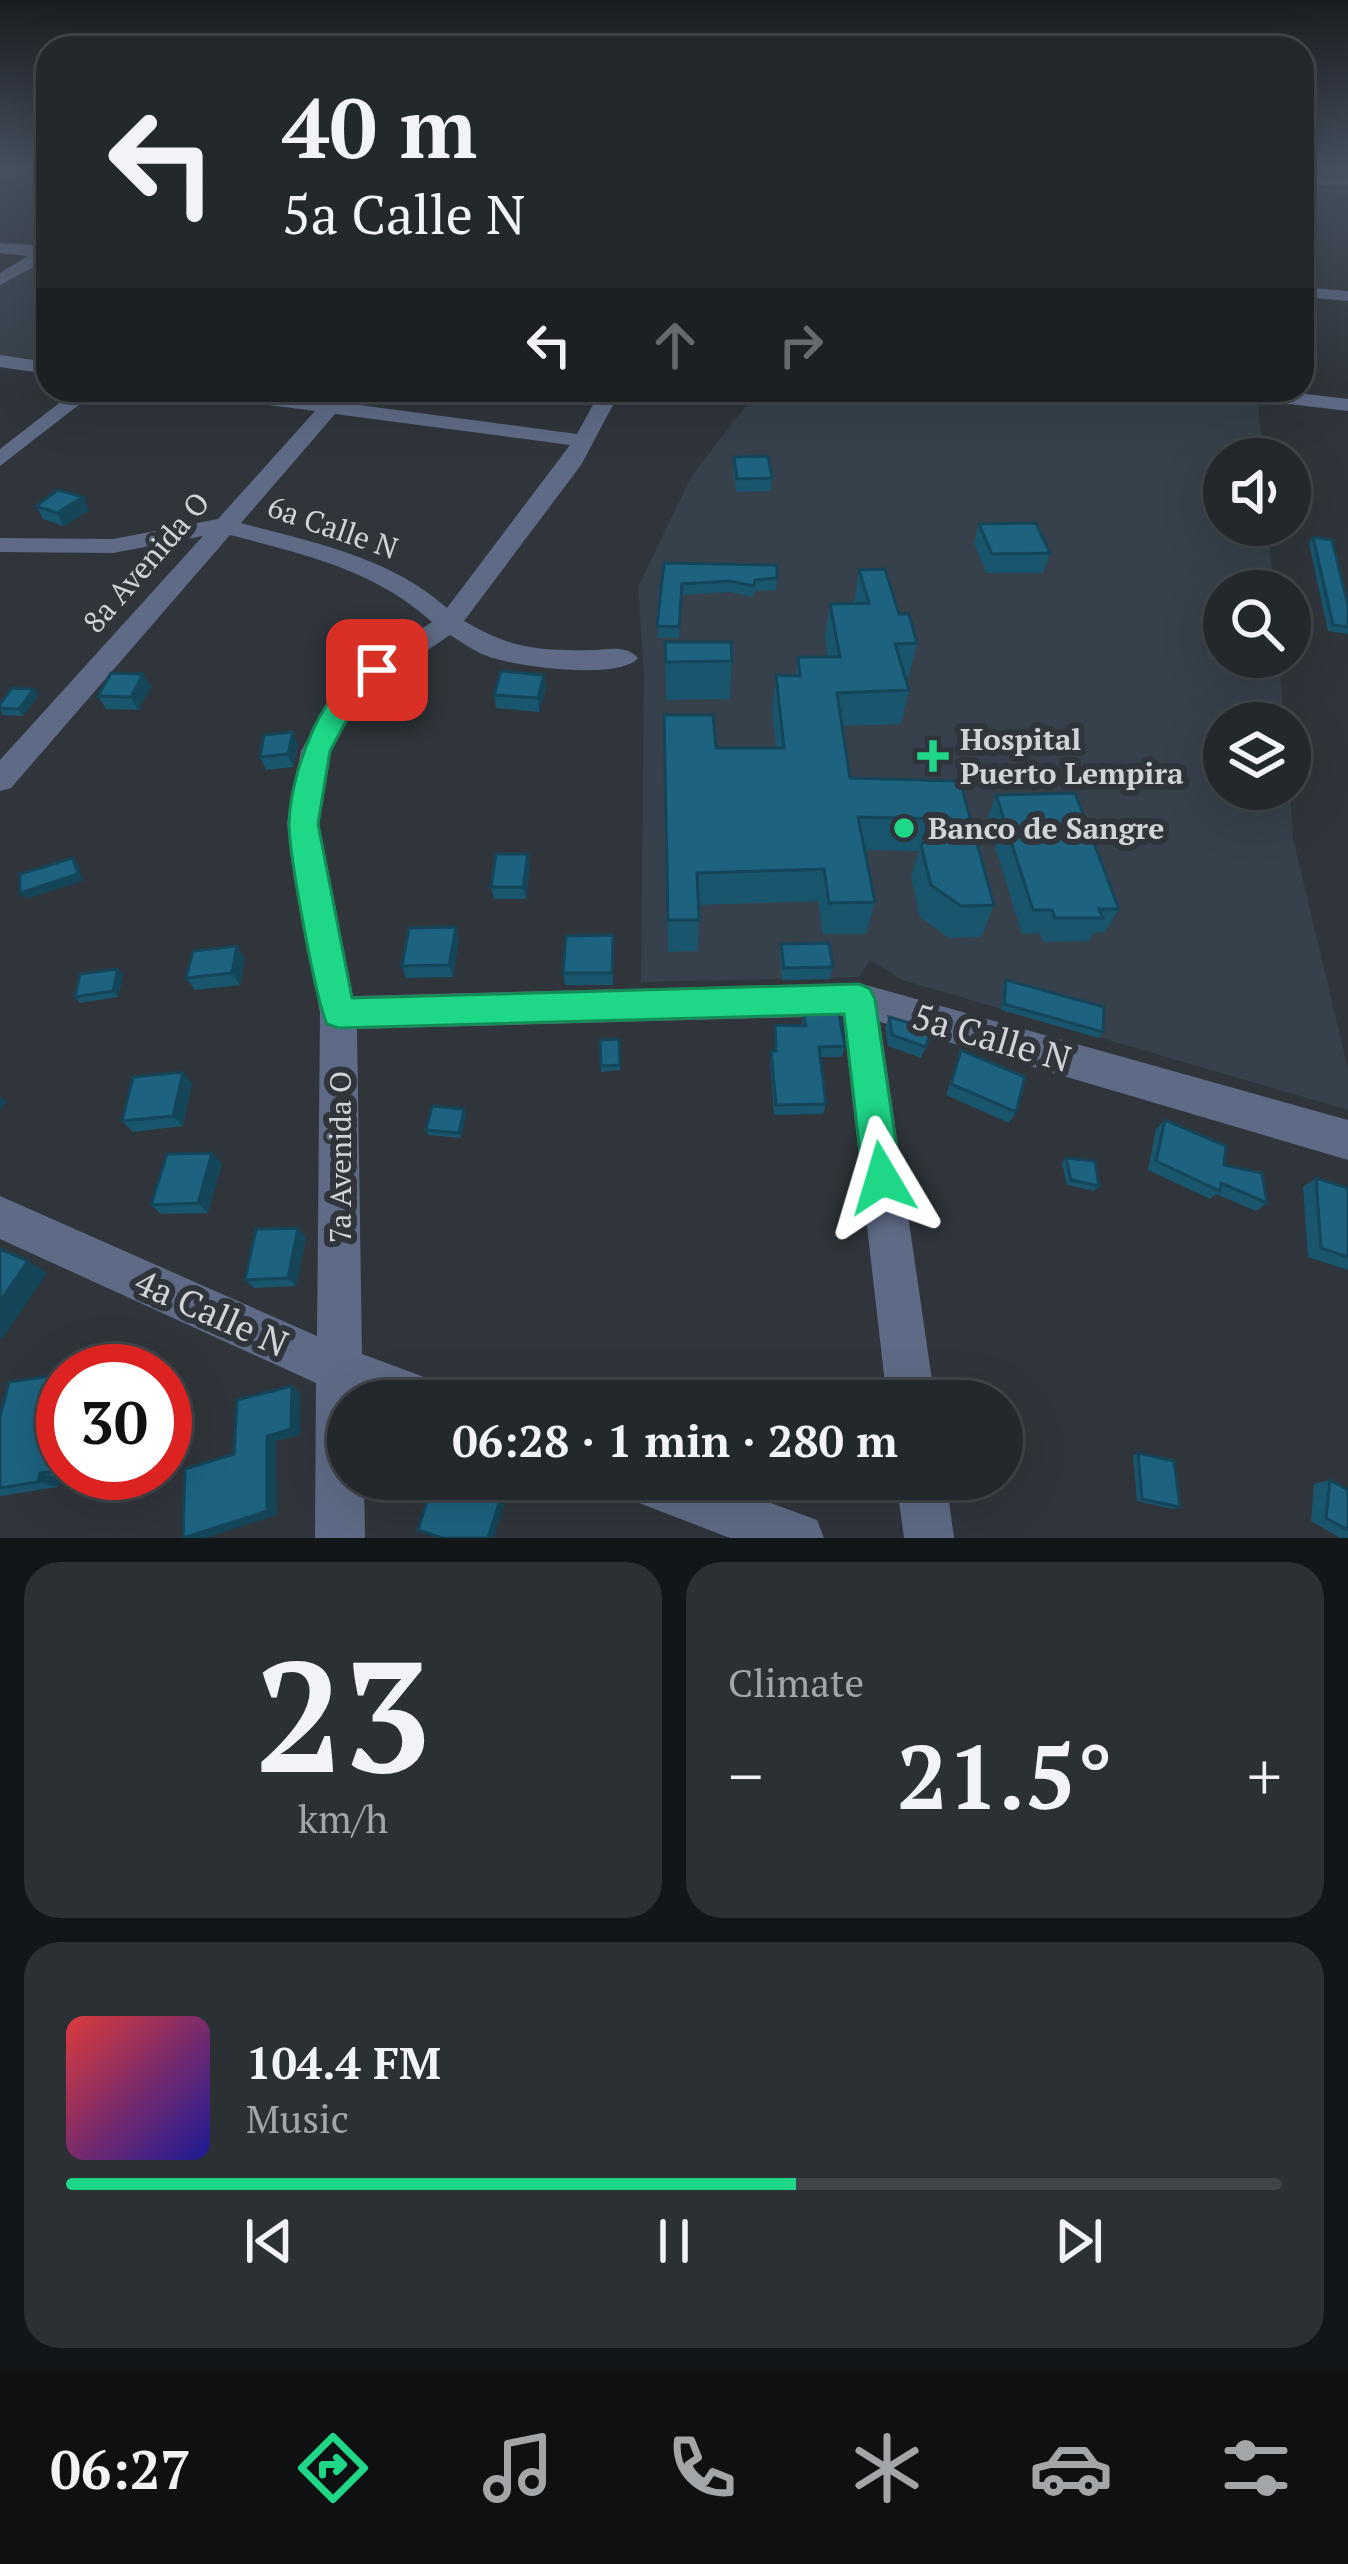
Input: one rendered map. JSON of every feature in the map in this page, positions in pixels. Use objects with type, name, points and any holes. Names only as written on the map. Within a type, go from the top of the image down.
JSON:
[{"type":"street","points":[[0,248],[36,252]]},
{"type":"street","points":[[0,280],[36,259]]},
{"type":"street","points":[[1314,294],[1346,300]]},
{"type":"street","points":[[0,361],[36,366]]},
{"type":"street","points":[[1314,401],[1348,405]]},
{"type":"street","points":[[0,460],[73,402]]},
{"type":"street","points":[[282,402],[584,441]]},
{"type":"street","name":"8a Avenida O","points":[[0,780],[334,402]]},
{"type":"street","name":"7a Avenida O","points":[[340,1538],[338,1013],[304,824],[316,751],[350,689],[449,622],[570,466],[605,402]]},
{"type":"street","name":"6a Calle N","points":[[0,544],[113,546],[222,525],[340,557],[411,590],[449,622],[493,649],[536,661],[625,658]]},
{"type":"street","points":[[859,999],[908,1380]]},
{"type":"street","name":"5a Calle N","points":[[338,1013],[859,999],[1348,1140]]},
{"type":"street","name":"4a Calle N","points":[[0,1217],[368,1380]]},
{"type":"street","points":[[695,1500],[799,1538]]},
{"type":"street","points":[[924,1500],[929,1538]]},
{"type":"shaded area","points":[[36,263],[36,360],[0,355],[0,286]]},
{"type":"shaded area","name":"Hospital Puerto Lempira","points":[[749,402],[1258,403],[1261,438],[1203,438],[1203,546],[1270,546],[1272,570],[1203,570],[1203,678],[1281,678],[1282,702],[1203,702],[1203,810],[1291,810],[1293,838],[1348,1069],[1348,1110],[902,980],[870,960],[859,977],[641,982],[644,674],[638,587],[691,477]]},
{"type":"building","points":[[768,456],[772,478],[737,479],[734,457]]},
{"type":"building","points":[[58,490],[83,497],[57,513],[36,506]]},
{"type":"building","points":[[1036,523],[1050,553],[992,554],[979,524]]},
{"type":"building","points":[[1313,537],[1332,540],[1348,606],[1348,627],[1333,625]]},
{"type":"building","points":[[664,563],[777,565],[777,578],[755,580],[754,586],[730,581],[682,584],[679,627],[657,626]]},
{"type":"building","points":[[885,569],[899,614],[909,614],[917,643],[895,644],[909,690],[837,693],[850,778],[960,781],[994,905],[961,906],[931,885],[921,845],[948,819],[858,817],[875,902],[829,903],[824,869],[697,873],[699,920],[668,920],[664,715],[713,715],[716,748],[784,748],[776,675],[800,676],[798,657],[840,657],[830,604],[869,603],[859,570]]},
{"type":"building","points":[[665,642],[731,642],[732,661],[666,662]]},
{"type":"building","points":[[501,671],[544,675],[538,698],[494,695]]},
{"type":"building","points":[[111,673],[143,674],[131,697],[98,696]]},
{"type":"building","points":[[12,688],[34,689],[19,709],[0,708],[0,704]]},
{"type":"building","points":[[293,732],[288,754],[260,757],[264,735]]},
{"type":"building","points":[[1075,793],[1119,909],[1099,909],[1103,918],[1055,918],[1052,910],[1033,910],[996,795]]},
{"type":"building","points":[[496,854],[528,854],[523,887],[491,887]]},
{"type":"building","points":[[73,858],[78,874],[20,893],[20,874]]},
{"type":"building","points":[[456,927],[449,965],[402,966],[409,928]]},
{"type":"building","points":[[613,935],[612,973],[563,973],[566,936]]},
{"type":"building","points":[[829,943],[833,967],[784,968],[781,944]]},
{"type":"building","points":[[237,946],[232,973],[186,978],[193,951]]},
{"type":"building","points":[[118,969],[113,991],[75,997],[80,974]]},
{"type":"building","points":[[1006,980],[1104,1007],[1103,1032],[1004,1004]]},
{"type":"building","points":[[838,1010],[845,1046],[819,1047],[826,1104],[776,1105],[771,1051],[776,1051],[775,1025],[806,1026],[803,1011]]},
{"type":"building","points":[[889,1017],[931,1029],[926,1047],[892,1035]]},
{"type":"building","points":[[619,1039],[620,1065],[601,1066],[600,1040]]},
{"type":"building","points":[[961,1050],[1025,1077],[1016,1112],[951,1084]]},
{"type":"building","points":[[183,1072],[173,1116],[122,1121],[133,1077]]},
{"type":"building","points":[[432,1106],[464,1109],[459,1133],[426,1130]]},
{"type":"building","points":[[1165,1120],[1226,1146],[1224,1165],[1262,1173],[1267,1203],[1221,1183],[1220,1191],[1156,1161]]},
{"type":"building","points":[[212,1153],[198,1203],[151,1205],[167,1154]]},
{"type":"building","points":[[1066,1158],[1095,1161],[1099,1186],[1071,1180]]},
{"type":"building","points":[[1316,1178],[1348,1188],[1348,1257],[1321,1248]]},
{"type":"building","points":[[298,1228],[288,1278],[245,1280],[256,1229]]},
{"type":"building","points":[[0,1249],[28,1261],[0,1301]]},
{"type":"building","points":[[36,1378],[36,1482],[0,1488],[0,1416],[9,1382]]},
{"type":"building","points":[[292,1386],[291,1429],[267,1436],[267,1511],[183,1538],[184,1500],[192,1500],[192,1467],[234,1454],[237,1400]]},
{"type":"building","points":[[1138,1453],[1174,1461],[1180,1507],[1142,1499]]},
{"type":"building","points":[[1330,1480],[1348,1490],[1348,1530],[1326,1518]]},
{"type":"building","points":[[427,1500],[500,1500],[488,1538],[442,1538],[418,1530]]},
{"type":"place","name":"Hospital Puerto Lempira","points":[[933,756]]},
{"type":"place","name":"Banco de Sangre","points":[[904,828]]},
{"type":"route","points":[[377,670],[350,689],[316,751],[304,824],[338,1013],[859,999],[882,1178]]}]
